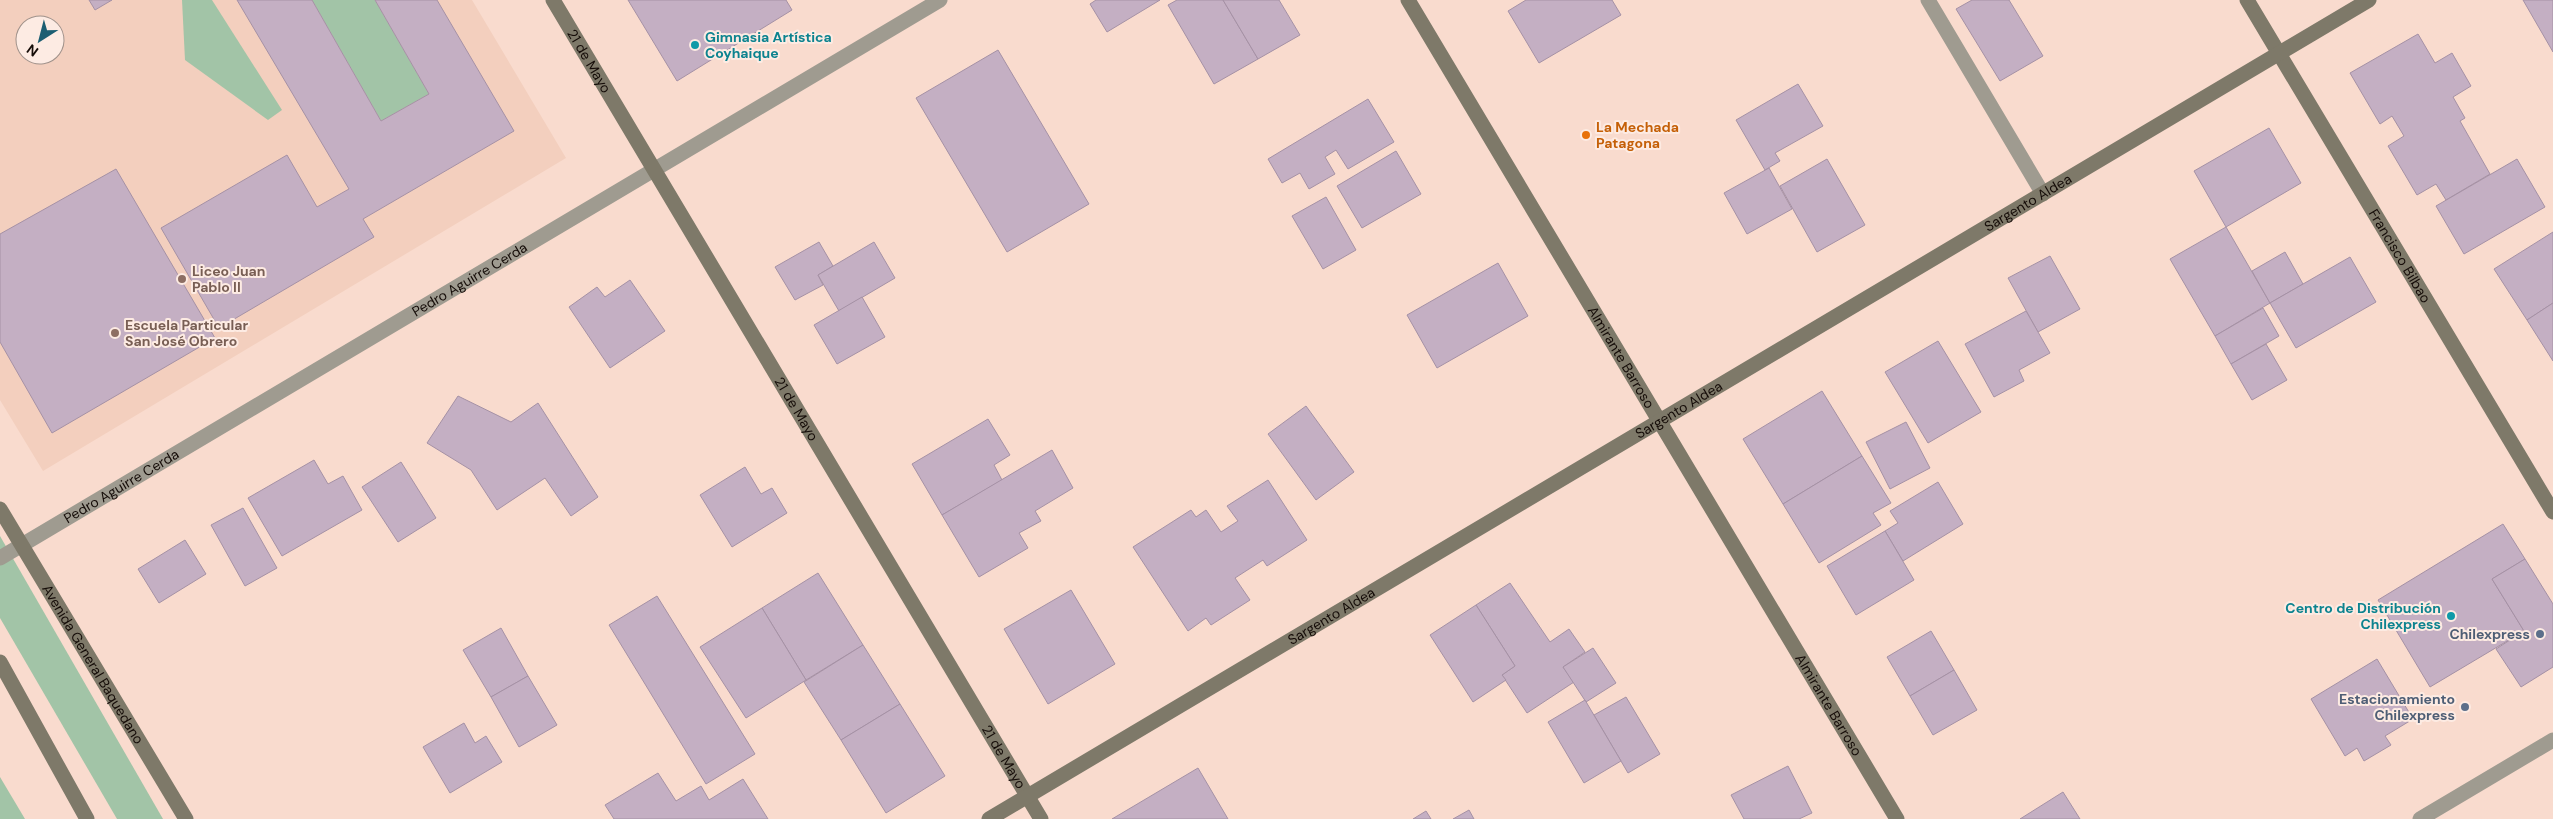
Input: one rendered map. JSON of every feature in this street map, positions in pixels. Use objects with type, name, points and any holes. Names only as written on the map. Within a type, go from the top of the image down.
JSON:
[{"type":"street","name":"21 de Mayo","points":[[553,0],[1041,819]]},
{"type":"street","name":"Pedro Aguirre Cerda","points":[[0,558],[940,0]]},
{"type":"street","name":"Almirante Barroso","points":[[1408,0],[1896,819]]},
{"type":"street","points":[[1928,0],[2043,194]]},
{"type":"street","name":"Francisco Bilbao","points":[[2247,0],[2553,512]]},
{"type":"street","name":"Sargento Aldea","points":[[989,819],[2369,0]]},
{"type":"street","name":"Avenida General Baquedano","points":[[0,509],[186,819]]},
{"type":"street","points":[[0,662],[87,819]]},
{"type":"street","points":[[2420,819],[2553,740]]},
{"type":"shaded area","name":"Liceo Juan Pablo II","points":[[0,0],[472,0],[566,158],[43,471],[0,400]]},
{"type":"green space","points":[[182,0],[212,0],[282,110],[268,120],[185,60]]},
{"type":"green space","points":[[312,0],[375,0],[429,94],[381,121]]},
{"type":"green space","points":[[0,536],[163,819],[117,819],[0,618]]},
{"type":"green space","points":[[0,777],[25,819],[0,819]]},
{"type":"building","points":[[89,0],[112,0],[95,10]]},
{"type":"building","points":[[237,0],[312,0],[381,121],[429,94],[375,0],[437,0],[514,131],[363,219],[374,237],[219,328],[161,228],[287,155],[317,207],[349,189]]},
{"type":"building","name":"Gimnasia Artística Coyhaique","points":[[628,0],[786,0],[792,10],[677,81]]},
{"type":"building","points":[[1096,0],[1160,0],[1107,32],[1090,4]]},
{"type":"building","points":[[1177,0],[1223,0],[1258,59],[1214,84],[1168,5]]},
{"type":"building","points":[[1223,0],[1279,0],[1300,35],[1258,59]]},
{"type":"building","points":[[1526,0],[1612,0],[1621,15],[1539,63],[1508,11]]},
{"type":"building","points":[[1972,0],[2009,0],[2043,56],[2000,81],[1956,9]]},
{"type":"building","points":[[2523,0],[2553,0],[2553,52]]},
{"type":"building","points":[[2418,34],[2435,63],[2452,53],[2471,86],[2453,97],[2465,118],[2460,121],[2490,174],[2446,200],[2436,184],[2417,195],[2388,146],[2404,136],[2392,116],[2380,124],[2350,73]]},
{"type":"building","points":[[998,50],[1089,204],[1007,252],[916,98]]},
{"type":"building","points":[[1798,84],[1823,126],[1775,153],[1780,161],[1765,170],[1736,120]]},
{"type":"building","points":[[1368,99],[1394,142],[1348,169],[1336,150],[1325,157],[1335,174],[1309,189],[1300,173],[1282,183],[1268,159]]},
{"type":"building","points":[[2269,128],[2301,183],[2226,227],[2194,171]]},
{"type":"building","points":[[1396,151],[1421,194],[1362,228],[1337,186]]},
{"type":"building","points":[[1827,159],[1865,225],[1817,252],[1780,186]]},
{"type":"building","points":[[2517,159],[2545,207],[2464,254],[2436,206]]},
{"type":"building","points":[[1769,168],[1792,209],[1747,234],[1724,193]]},
{"type":"building","points":[[116,169],[215,338],[52,433],[0,342],[0,234]]},
{"type":"building","points":[[1326,197],[1356,250],[1323,269],[1292,216]]},
{"type":"building","points":[[2226,227],[2270,303],[2215,336],[2170,259]]},
{"type":"building","points":[[2553,232],[2553,303],[2527,320],[2494,269]]},
{"type":"building","points":[[819,242],[833,266],[818,275],[823,285],[795,300],[775,267]]},
{"type":"building","points":[[874,242],[895,278],[839,311],[818,275]]},
{"type":"building","points":[[2285,252],[2303,284],[2270,303],[2252,271]]},
{"type":"building","points":[[2050,256],[2080,309],[2038,332],[2008,278]]},
{"type":"building","points":[[2350,257],[2376,302],[2296,348],[2270,303]]},
{"type":"building","points":[[1498,263],[1528,316],[1437,368],[1407,315]]},
{"type":"building","points":[[630,280],[665,331],[610,368],[569,307],[597,287],[605,297]]},
{"type":"building","points":[[862,297],[885,337],[837,364],[814,325]]},
{"type":"building","points":[[2553,303],[2553,361],[2527,320]]},
{"type":"building","points":[[2263,308],[2279,336],[2231,364],[2215,336]]},
{"type":"building","points":[[2026,311],[2050,353],[2019,370],[2024,381],[1994,397],[1965,344]]},
{"type":"building","points":[[1938,341],[1981,412],[1928,443],[1885,372]]},
{"type":"building","points":[[2266,344],[2287,380],[2252,400],[2231,364]]},
{"type":"building","points":[[1822,391],[1862,456],[1783,504],[1743,439]]},
{"type":"building","points":[[458,396],[511,422],[538,403],[598,497],[571,516],[545,478],[497,510],[471,470],[427,443]]},
{"type":"building","points":[[1306,406],[1354,472],[1316,500],[1268,434]]},
{"type":"building","points":[[988,419],[1010,455],[994,465],[1002,480],[942,515],[912,464]]},
{"type":"building","points":[[1906,422],[1930,468],[1890,489],[1866,442]]},
{"type":"building","points":[[1052,450],[1073,488],[1035,511],[1041,521],[1019,533],[1028,548],[979,577],[942,515]]},
{"type":"building","points":[[1862,456],[1891,503],[1873,513],[1881,525],[1819,563],[1783,504]]},
{"type":"building","points":[[314,460],[328,484],[343,476],[362,510],[282,556],[248,498]]},
{"type":"building","points":[[401,462],[436,518],[398,542],[362,487]]},
{"type":"building","points":[[745,467],[761,494],[772,488],[787,513],[732,547],[700,495]]},
{"type":"building","points":[[1268,480],[1307,540],[1267,566],[1263,560],[1235,578],[1250,600],[1211,625],[1206,618],[1188,631],[1133,547],[1191,510],[1196,517],[1206,510],[1221,532],[1238,521],[1227,506]]},
{"type":"building","points":[[1938,482],[1963,524],[1903,561],[1885,531],[1898,523],[1890,511]]},
{"type":"building","points":[[243,508],[277,568],[245,586],[211,525]]},
{"type":"building","name":"Centro de Distribución Chilexpress","points":[[2503,524],[2525,559],[2492,579],[2524,631],[2430,687],[2378,600]]},
{"type":"building","points":[[1885,531],[1914,580],[1856,615],[1827,566]]},
{"type":"building","points":[[185,540],[206,574],[159,603],[138,569]]},
{"type":"building","points":[[2525,559],[2553,604],[2553,667],[2521,687],[2496,649],[2524,631],[2492,579]]},
{"type":"building","points":[[818,573],[863,645],[806,680],[762,608]]},
{"type":"building","points":[[1510,583],[1550,642],[1569,629],[1585,652],[1563,667],[1574,682],[1527,713],[1502,675],[1515,666],[1476,605]]},
{"type":"building","points":[[1071,590],[1115,664],[1048,704],[1004,629]]},
{"type":"building","points":[[657,596],[755,754],[706,784],[609,625]]},
{"type":"building","points":[[1476,605],[1515,666],[1502,675],[1506,680],[1473,702],[1430,635]]},
{"type":"building","points":[[762,608],[806,680],[746,718],[700,647]]},
{"type":"building","points":[[501,628],[528,676],[491,697],[463,650]]},
{"type":"building","points":[[1931,631],[1954,670],[1910,696],[1887,657]]},
{"type":"building","points":[[863,645],[900,704],[841,740],[804,682]]},
{"type":"building","points":[[1593,648],[1616,683],[1586,702],[1563,667]]},
{"type":"building","points":[[2377,659],[2413,719],[2385,736],[2391,745],[2364,761],[2357,748],[2345,756],[2311,699]]},
{"type":"building","points":[[1954,670],[1977,710],[1933,735],[1910,696]]},
{"type":"building","points":[[528,676],[557,725],[519,747],[491,697]]},
{"type":"building","points":[[1626,697],[1660,754],[1628,773],[1594,715]]},
{"type":"building","points":[[1585,700],[1621,761],[1584,783],[1548,722]]},
{"type":"building","points":[[900,704],[945,776],[886,813],[841,740]]},
{"type":"building","points":[[464,723],[475,743],[486,736],[502,762],[450,793],[423,747]]},
{"type":"building","points":[[1788,766],[1812,813],[1799,819],[1744,819],[1731,795]]},
{"type":"building","points":[[1198,768],[1228,819],[1112,819]]},
{"type":"building","points":[[658,773],[676,801],[701,786],[709,800],[743,779],[768,819],[614,819],[605,805]]},
{"type":"building","points":[[2063,792],[2080,819],[2020,819]]},
{"type":"building","points":[[1469,810],[1474,819],[1453,819]]},
{"type":"building","points":[[1426,811],[1431,819],[1413,819]]},
{"type":"place","name":"Gimnasia Artística Coyhaique","points":[[695,45]]},
{"type":"place","name":"La Mechada Patagona","points":[[1586,135]]},
{"type":"place","name":"Liceo Juan Pablo II","points":[[182,279]]},
{"type":"place","name":"Escuela Particular San José Obrero","points":[[115,333]]},
{"type":"place","name":"Centro de Distribución Chilexpress","points":[[2451,616]]},
{"type":"place","name":"Chilexpress","points":[[2540,634]]},
{"type":"place","name":"Estacionamiento Chilexpress","points":[[2465,707]]}]
